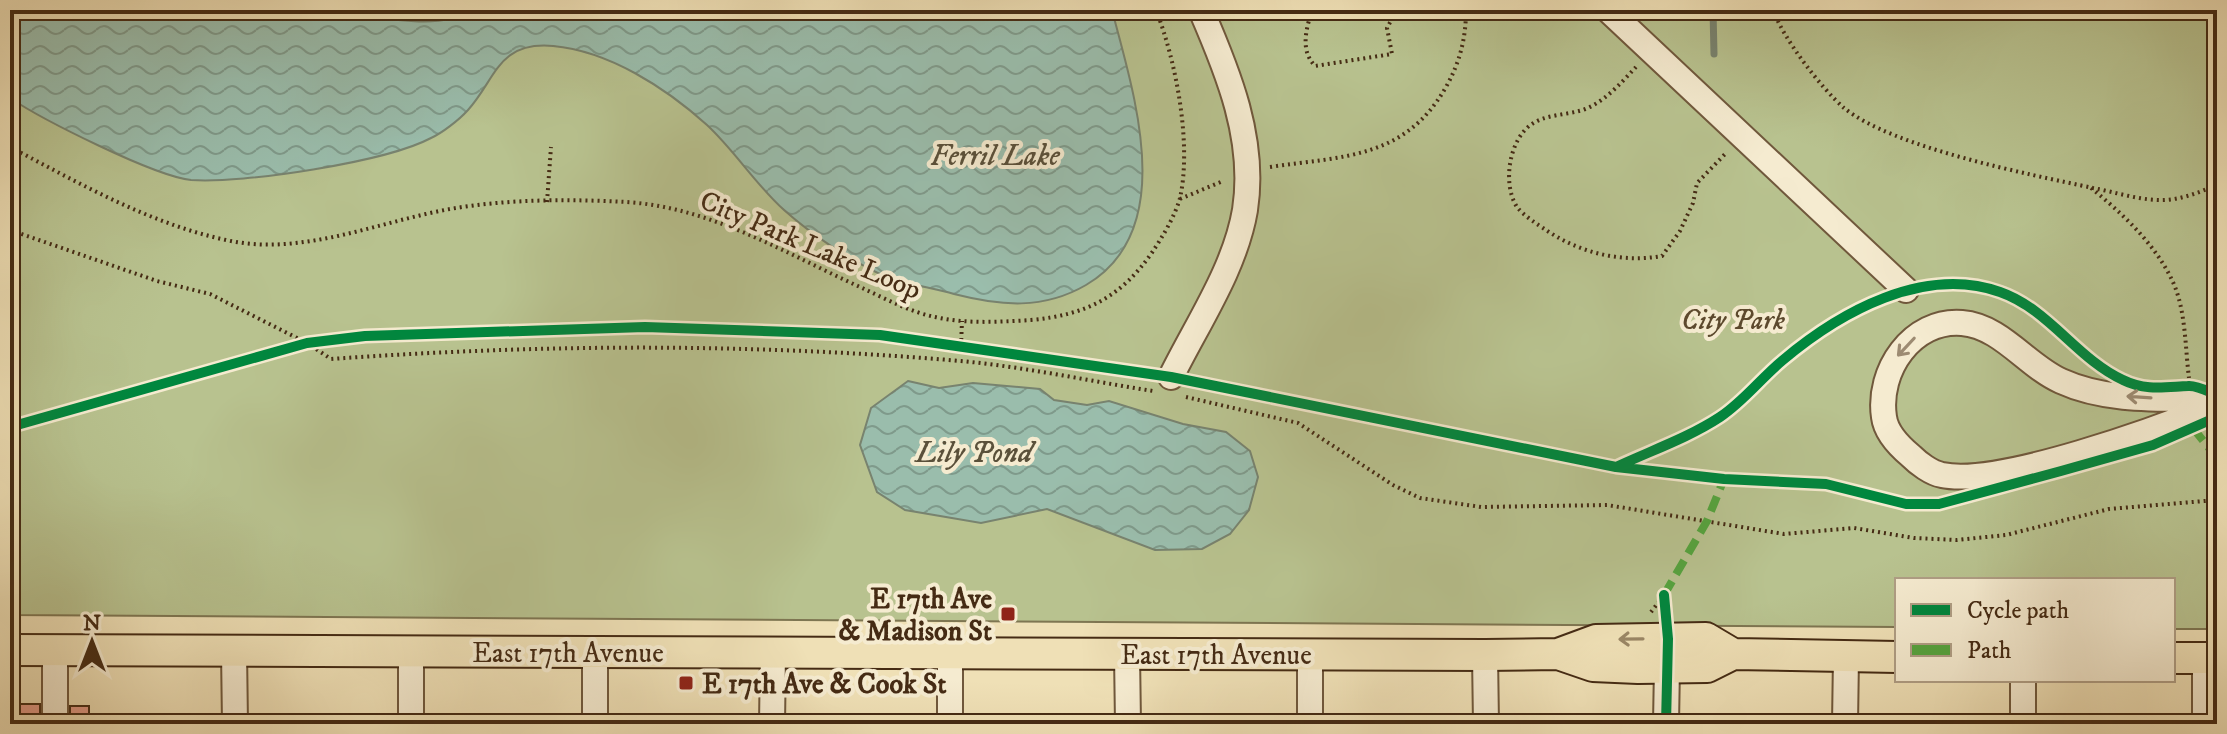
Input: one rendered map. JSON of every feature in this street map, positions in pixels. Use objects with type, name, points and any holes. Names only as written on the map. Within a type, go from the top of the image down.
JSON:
[{"type":"main road","name":"East 17th Avenue","points":[[10,650],[1558,654],[1593,666],[1668,653],[1706,638],[1733,654],[1895,657]]},
{"type":"main road","points":[[2175,658],[2211,658]]},
{"type":"street","points":[[1171,388],[1227,266],[1245,211],[1247,170],[1240,114],[1226,69],[1201,10]]},
{"type":"street","points":[[1608,10],[1906,290]]},
{"type":"street","points":[[1962,323],[1991,332],[2061,381],[2090,390],[2133,398],[2212,398],[2075,452],[1983,475],[1940,475],[1895,442],[1884,419],[1885,390],[1895,358],[1913,337],[1932,327],[1962,323]]},
{"type":"street","points":[[55,650],[55,724]]},
{"type":"street","points":[[234,651],[235,724]]},
{"type":"street","points":[[411,651],[411,724]]},
{"type":"street","points":[[595,652],[595,724]]},
{"type":"street","points":[[772,724],[773,652]]},
{"type":"street","points":[[950,653],[950,724]]},
{"type":"street","points":[[1666,724],[1668,653]]},
{"type":"street","points":[[1127,654],[1128,724]]},
{"type":"street","points":[[1310,655],[1310,724]]},
{"type":"street","points":[[1485,655],[1486,724]]},
{"type":"street","points":[[1845,724],[1846,657]]},
{"type":"street","points":[[2205,724],[2211,658]]},
{"type":"street","points":[[2023,682],[2023,724]]},
{"type":"path","points":[[1157,12],[1183,10]]},
{"type":"path","points":[[1312,10],[1305,33],[1307,57],[1315,66],[1392,54],[1387,28],[1393,17],[1426,10]]},
{"type":"path","points":[[1179,199],[1247,170],[1383,147],[1415,130],[1439,99],[1459,64],[1466,10]]},
{"type":"path","points":[[1773,10],[1788,39],[1844,108],[1880,128],[1975,160],[2089,187],[2164,200],[2194,195],[2217,185]]},
{"type":"path","points":[[1651,50],[1600,101],[1582,111],[1534,122],[1519,134],[1511,169],[1517,206],[1567,244],[1639,260],[1662,256],[1680,231],[1693,203],[1697,183],[1741,135]]},
{"type":"path","points":[[547,202],[551,147]]},
{"type":"path","points":[[2089,187],[2122,213],[2172,281],[2182,319],[2189,385]]},
{"type":"path","points":[[10,230],[157,281],[210,294],[307,343],[331,359],[534,348],[671,346],[824,351],[965,361],[1171,388],[1298,423],[1393,485],[1420,498],[1481,507],[1607,505],[1784,534],[1854,528],[1914,538],[1957,540],[2006,535],[2109,509],[2217,500]]},
{"type":"path","points":[[961,346],[962,320]]},
{"type":"path","points":[[292,347],[321,342]]},
{"type":"path","points":[[947,344],[976,348]]},
{"type":"path","points":[[2175,389],[2189,385],[2212,398]]},
{"type":"path","points":[[1664,595],[1668,653]]},
{"type":"green space","name":"City Park","points":[[10,10],[2217,10],[2217,629],[2175,629],[2175,578],[1895,578],[1895,627],[10,615]]},
{"type":"water","name":"Ferril Lake","points":[[10,10],[356,10],[398,20],[431,21],[446,20],[471,10],[1112,10],[1138,119],[1142,158],[1141,195],[1133,230],[1115,261],[1086,285],[1070,293],[1038,302],[1005,303],[907,283],[868,268],[806,228],[774,200],[707,125],[655,85],[616,63],[574,49],[553,46],[535,46],[509,56],[460,118],[435,136],[410,147],[313,170],[191,180],[126,158],[72,133],[10,98]]},
{"type":"water","name":"Lily Pond","points":[[908,381],[939,388],[973,383],[1040,389],[1054,400],[1087,405],[1109,401],[1183,424],[1226,432],[1250,451],[1258,477],[1249,510],[1230,534],[1202,549],[1155,550],[1047,509],[981,523],[905,510],[877,492],[860,445],[871,408]]},
{"type":"building","points":[[10,704],[40,704],[40,724],[10,724]]},
{"type":"building","points":[[70,706],[89,706],[89,724],[70,724]]},
{"type":"waterway","points":[[1713,10],[1714,54]]},
{"type":"marked path","points":[[2193,428],[2217,458]]},
{"type":"marked path","points":[[1664,595],[1707,521],[1724,479]]},
{"type":"cycle path","points":[[1616,467],[1708,425],[1830,325],[1884,298],[1942,284],[1971,285],[2017,300],[2048,322],[2091,360],[2123,380],[2155,388],[2192,386],[2217,395]]},
{"type":"cycle path","points":[[10,427],[307,343],[365,336],[645,327],[880,335],[1171,377],[1616,467],[1724,479],[1826,484],[1906,504],[1939,504],[2061,471],[2153,445],[2217,417]]},
{"type":"cycle path","points":[[1664,595],[1668,639],[1666,724]]},
{"type":"place","name":"E 17th Ave & Madison St","points":[[1008,614]]},
{"type":"place","name":"E 17th Ave & Cook St","points":[[686,683]]}]
